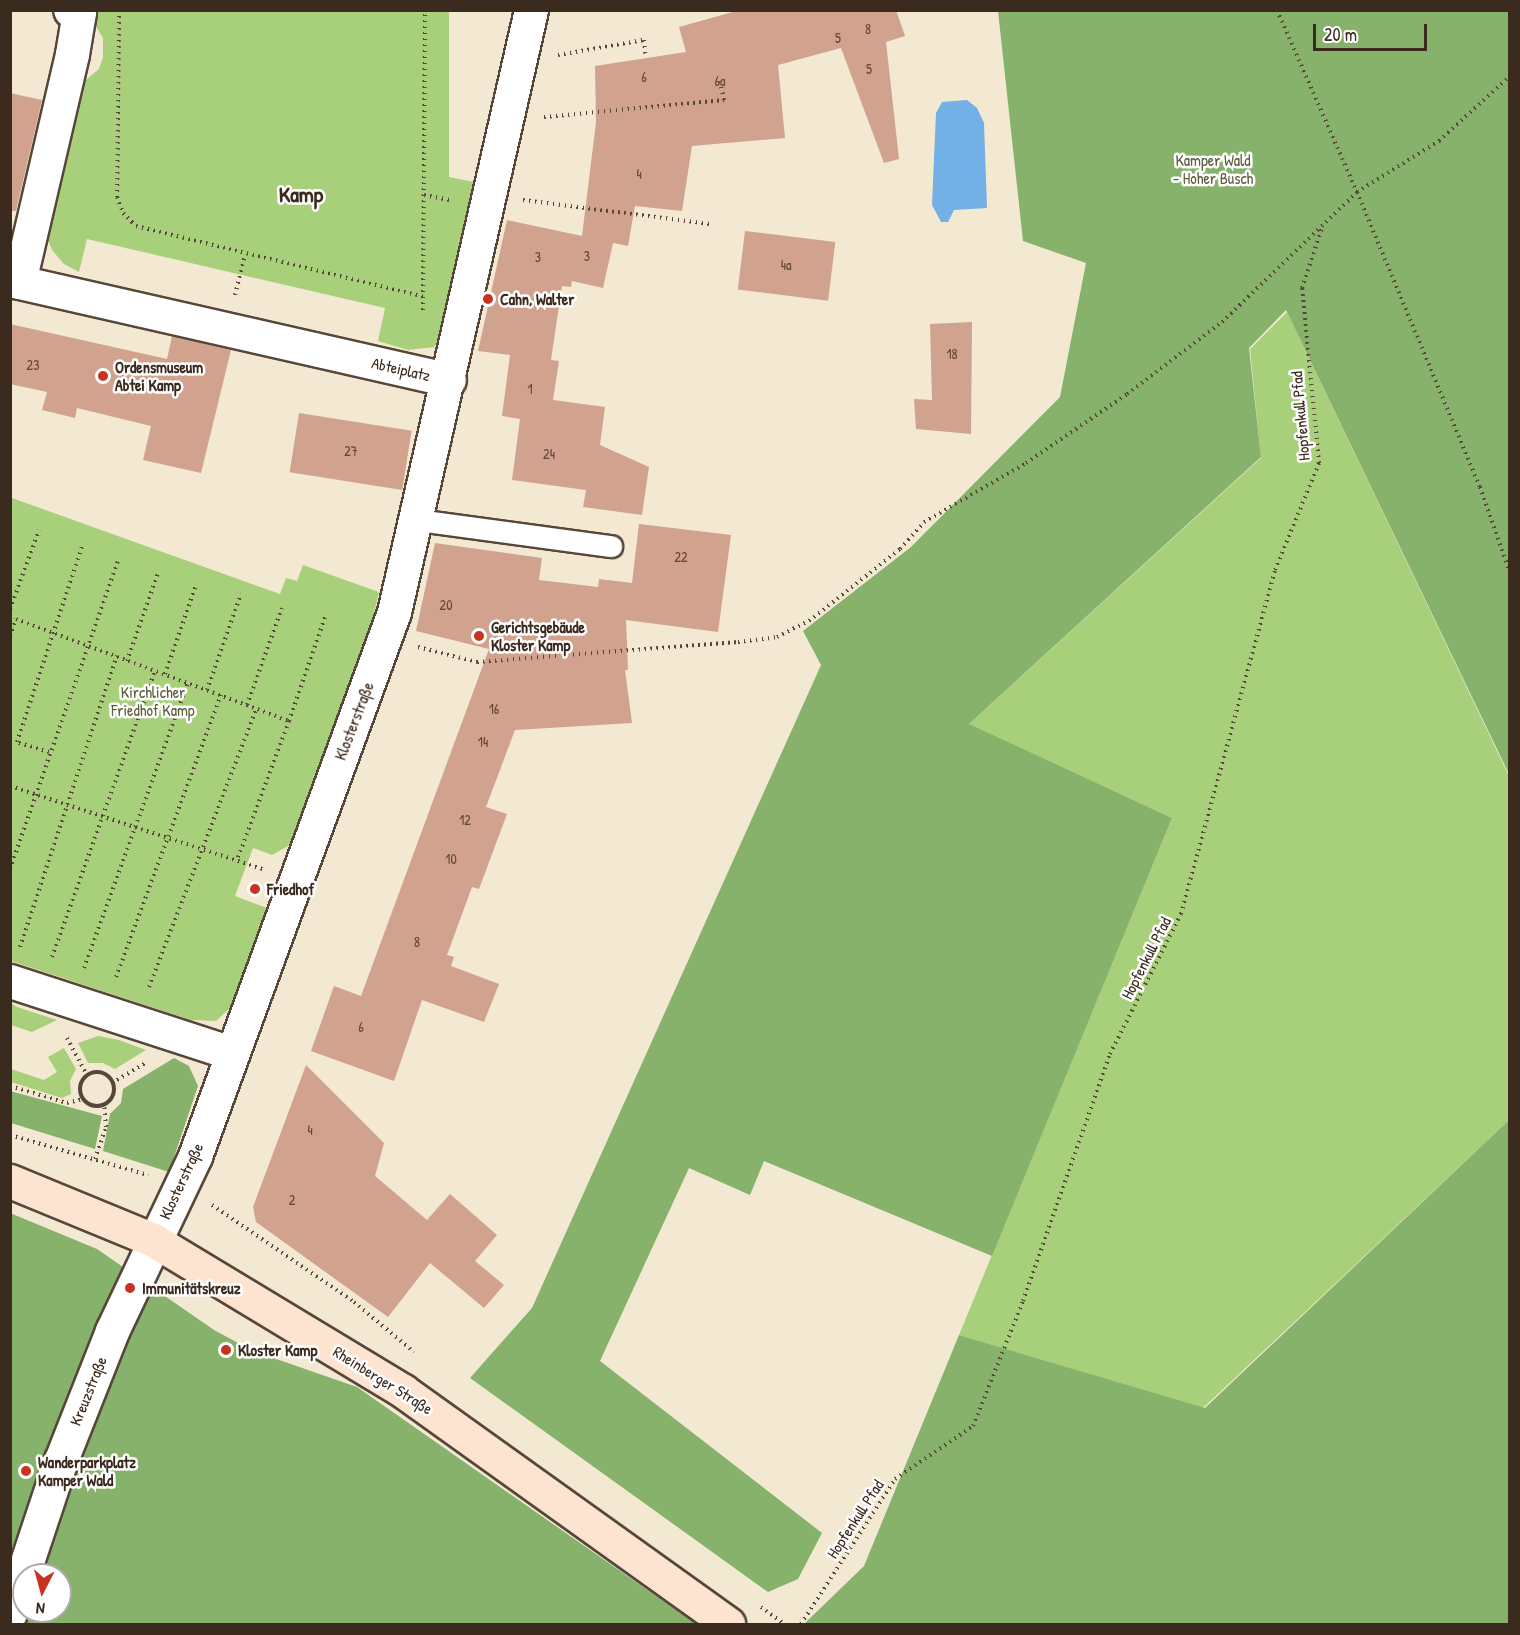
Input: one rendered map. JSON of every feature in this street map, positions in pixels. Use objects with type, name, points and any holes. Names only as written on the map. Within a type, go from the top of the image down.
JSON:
[{"type":"main road","name":"Rheinberger Straße","points":[[10,1182],[153,1240],[404,1391],[728,1624]]},
{"type":"street","name":"Abteiplatz","points":[[76,11],[15,281],[449,380],[531,10]]},
{"type":"street","name":"Klosterstraße","points":[[153,1240],[195,1156],[294,880],[385,639],[418,520],[449,380]]},
{"type":"street","points":[[10,981],[232,1053]]},
{"type":"street","name":"Kreuzstraße","points":[[10,1613],[61,1460],[153,1240]]},
{"type":"lane","points":[[418,520],[611,546]]},
{"type":"path","points":[[119,10],[117,197],[123,213],[136,226],[424,297],[425,10]]},
{"type":"path","points":[[1277,10],[1358,192],[1480,487],[1509,573]]},
{"type":"path","points":[[519,62],[644,40],[646,58]]},
{"type":"path","points":[[385,639],[477,662],[777,637],[809,621],[864,579],[924,522],[1026,463],[1127,394],[1222,322],[1358,192],[1439,141],[1509,76]]},
{"type":"path","points":[[507,121],[724,100],[720,81]]},
{"type":"path","points":[[489,195],[710,224]]},
{"type":"path","name":"Hopfenkull Pfad","points":[[801,1624],[895,1479],[973,1426],[1023,1301],[1110,1054],[1181,914],[1275,570],[1318,464],[1302,288],[1322,228]]},
{"type":"path","points":[[10,609],[39,530]]},
{"type":"path","points":[[49,752],[17,742],[83,544]]},
{"type":"path","points":[[10,869],[119,557]]},
{"type":"path","points":[[127,661],[159,573]]},
{"type":"path","points":[[165,674],[196,585]]},
{"type":"path","points":[[207,690],[241,594]]},
{"type":"path","points":[[247,705],[282,608]]},
{"type":"path","points":[[237,860],[290,721],[326,614]]},
{"type":"path","points":[[10,616],[290,721]]},
{"type":"path","points":[[10,636],[16,619]]},
{"type":"path","points":[[19,948],[69,805],[117,656]]},
{"type":"path","points":[[52,958],[155,671]]},
{"type":"path","points":[[84,968],[188,683]]},
{"type":"path","points":[[116,978],[221,695]]},
{"type":"path","points":[[151,987],[256,709]]},
{"type":"path","points":[[10,786],[204,848],[294,880]]},
{"type":"path","points":[[65,1033],[87,1075]]},
{"type":"path","points":[[87,1075],[103,1073],[110,1077],[114,1089],[104,1105],[105,1127],[95,1159]]},
{"type":"path","points":[[87,1075],[79,1089],[83,1099],[96,1106],[104,1105]]},
{"type":"path","points":[[10,1086],[67,1103],[83,1099]]},
{"type":"path","points":[[10,1135],[95,1159],[178,1188]]},
{"type":"green space","points":[[92,11],[449,11],[449,177],[474,182],[439,340],[434,347],[408,350],[378,341],[385,308],[87,239],[79,272],[64,264],[52,250],[45,232],[76,88],[99,69],[103,57],[103,38],[90,17]]},
{"type":"green space","name":"Kamper Wald - Hoher Busch","points":[[998,11],[1509,11],[1509,774],[1286,310],[1249,348],[1261,457],[969,724],[1172,818],[992,1256],[764,1161],[750,1195],[689,1168],[600,1361],[822,1533],[798,1579],[768,1592],[470,1378],[532,1308],[821,665],[803,631],[911,547],[1060,397],[1086,263],[1023,241]]},
{"type":"green space","points":[[1287,312],[1509,776],[1509,1120],[1203,1408],[959,1335],[1172,818],[968,725],[1261,458],[1250,349]]},
{"type":"green space","name":"Kirchlicher Friedhof Kamp","points":[[12,498],[280,594],[286,578],[297,581],[303,565],[379,592],[372,622],[290,845],[272,855],[253,848],[235,896],[267,908],[232,1006],[216,1021],[191,1020],[11,961]]},
{"type":"green space","points":[[11,1003],[57,1020],[32,1032],[11,1025]]},
{"type":"green space","points":[[98,1036],[119,1040],[146,1050],[115,1069],[103,1063],[88,1063],[78,1043]]},
{"type":"green space","points":[[64,1048],[76,1069],[70,1081],[71,1094],[62,1098],[11,1082],[11,1069],[44,1080],[57,1072],[48,1057]]},
{"type":"green space","points":[[174,1058],[189,1066],[198,1086],[169,1172],[103,1151],[110,1114],[121,1103],[123,1089]]},
{"type":"green space","points":[[10,1091],[102,1116],[95,1149],[11,1123]]},
{"type":"green space","points":[[1509,1120],[1509,1624],[804,1624],[864,1566],[959,1335],[1205,1408]]},
{"type":"green space","points":[[10,1213],[97,1249],[214,1330],[253,1351],[357,1387],[696,1624],[11,1624]]},
{"type":"water","points":[[967,100],[977,108],[984,123],[987,208],[954,210],[948,222],[941,222],[932,205],[936,113],[942,102]]},
{"type":"building","points":[[740,10],[896,10],[905,36],[886,42],[899,159],[884,163],[841,48],[778,65],[785,138],[692,146],[682,211],[635,206],[628,246],[613,243],[603,288],[572,281],[571,287],[562,286],[551,360],[559,361],[553,400],[605,407],[600,445],[649,467],[642,515],[583,507],[586,490],[512,480],[520,419],[502,416],[510,355],[478,351],[507,220],[582,236],[596,122],[595,66],[686,52],[679,27]]},
{"type":"building","points":[[10,93],[42,100],[16,211],[10,211]]},
{"type":"building","points":[[745,231],[835,242],[828,301],[738,290]]},
{"type":"building","points":[[972,322],[971,434],[916,429],[914,399],[932,400],[930,324]]},
{"type":"building","points":[[10,324],[167,359],[172,336],[231,350],[201,473],[143,460],[151,426],[77,408],[75,418],[42,410],[47,392],[10,384]]},
{"type":"building","points":[[299,413],[412,431],[402,490],[290,472]]},
{"type":"building","points":[[639,524],[731,535],[718,632],[626,620],[628,670],[625,670],[632,723],[515,730],[486,807],[507,814],[479,889],[472,887],[447,955],[454,957],[451,966],[499,984],[484,1022],[422,1000],[394,1081],[311,1051],[334,986],[361,996],[489,649],[416,631],[435,543],[542,558],[539,580],[598,587],[599,579],[632,583]]},
{"type":"building","points":[[306,1065],[384,1143],[375,1176],[427,1220],[450,1194],[497,1235],[475,1261],[504,1285],[484,1308],[430,1263],[388,1317],[256,1222],[253,1207]]},
{"type":"place","name":"Cahn, Walter","points":[[488,299]]},
{"type":"place","name":"Ordensmuseum Abtei Kamp","points":[[103,376]]},
{"type":"place","name":"Gerichtsgebäude Kloster Kamp","points":[[479,636]]},
{"type":"place","name":"Friedhof","points":[[255,889]]},
{"type":"place","name":"Immunitätskreuz","points":[[130,1288]]},
{"type":"place","name":"Kloster Kamp","points":[[226,1350]]},
{"type":"place","name":"Wanderparkplatz Kamper Wald","points":[[26,1471]]},
{"type":"district","name":"Kamp","points":[[301,195]]}]
